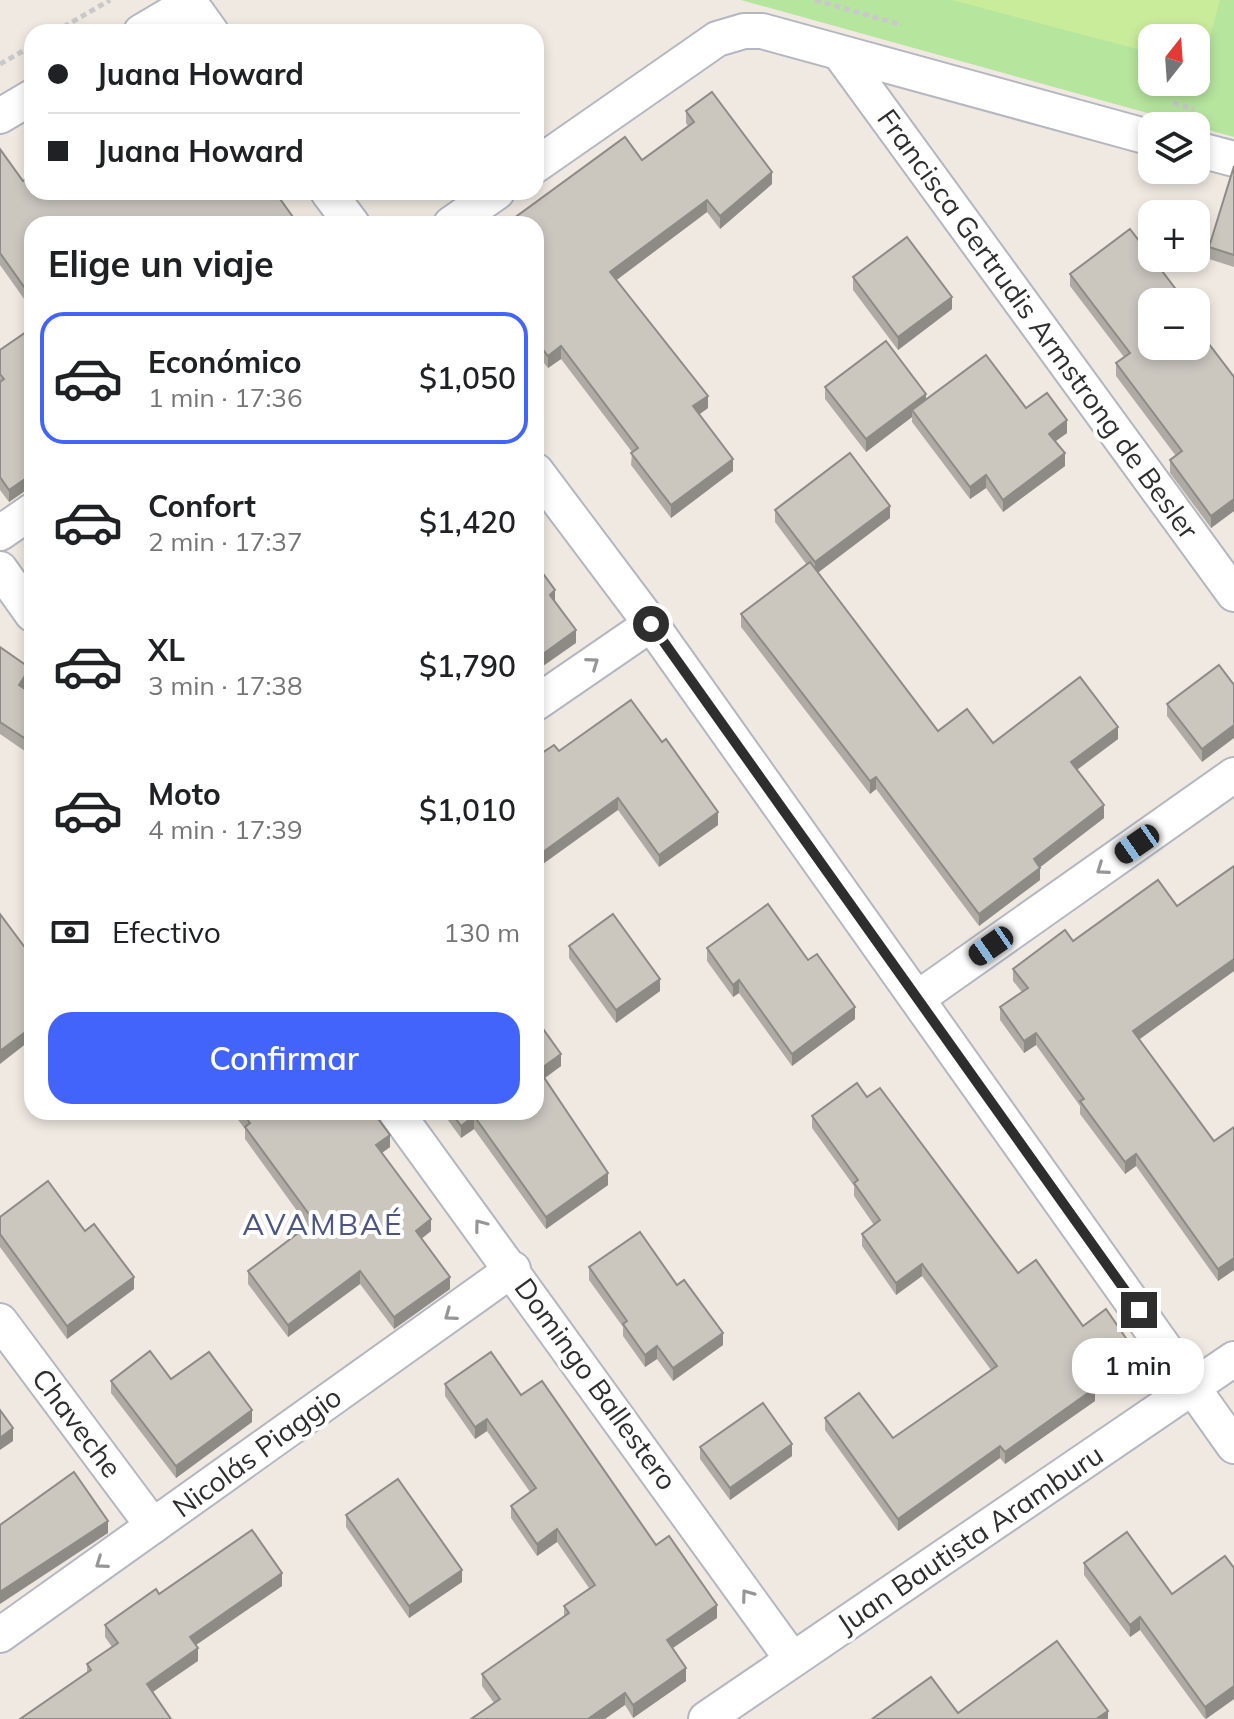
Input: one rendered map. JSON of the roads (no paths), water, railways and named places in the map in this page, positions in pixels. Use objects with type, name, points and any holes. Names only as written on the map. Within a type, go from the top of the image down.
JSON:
[{"type":"street","points":[[154,24],[189,2],[205,24]]},
{"type":"street","points":[[544,159],[717,39],[744,31],[762,31],[1138,134]]},
{"type":"street","name":"Francisca Gertrudis Armstrong de Besler","points":[[841,55],[1234,594]]},
{"type":"street","points":[[0,116],[24,102]]},
{"type":"street","points":[[1210,153],[1234,159]]},
{"type":"street","points":[[462,216],[486,200]]},
{"type":"street","points":[[544,482],[651,624],[1234,1446]]},
{"type":"street","points":[[0,533],[24,516]]},
{"type":"street","points":[[0,569],[24,603]]},
{"type":"street","points":[[544,698],[651,624]]},
{"type":"street","points":[[918,998],[1234,775]]},
{"type":"street","name":"Domingo Ballestero","points":[[402,1120],[513,1269],[792,1659]]},
{"type":"street","name":"Nicolás Piaggio","points":[[0,1635],[513,1269]]},
{"type":"street","name":"Chaveche","points":[[0,1321],[153,1526]]},
{"type":"street","name":"Juan Bautista Aramburu","points":[[706,1719],[1234,1359]]},
{"type":"district","name":"AVAMBAÉ","points":[[323,1225]]}]
